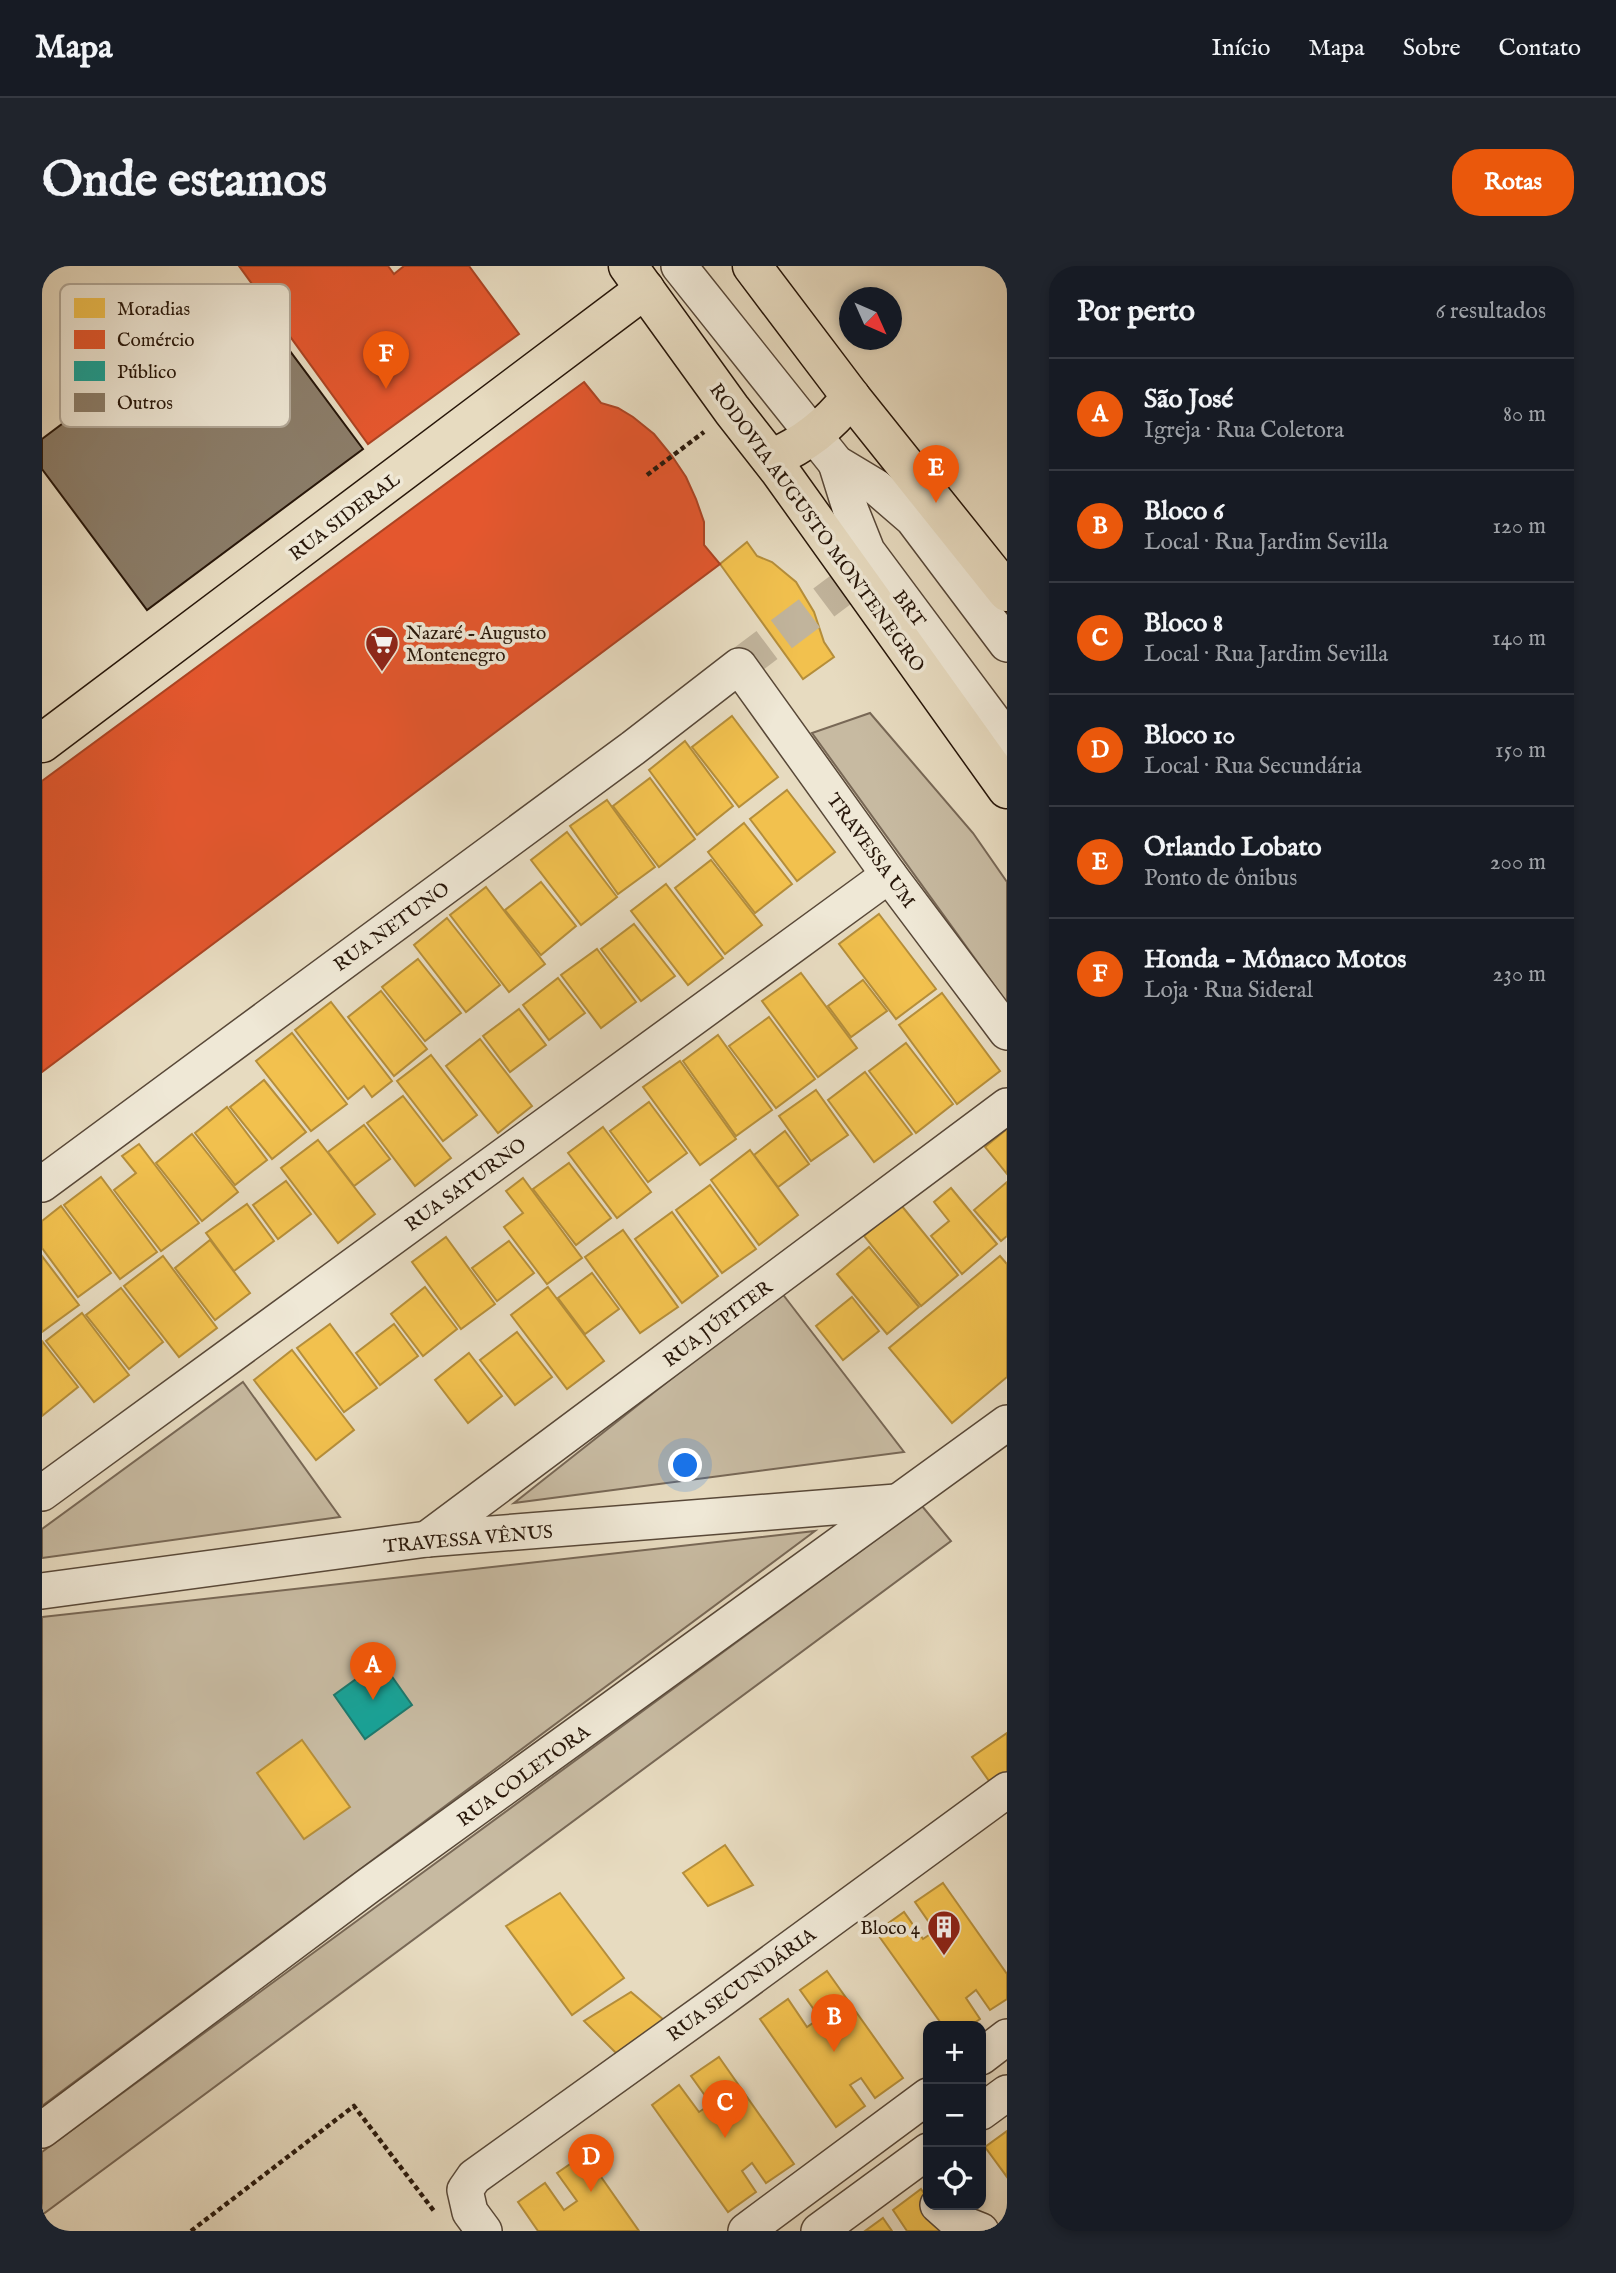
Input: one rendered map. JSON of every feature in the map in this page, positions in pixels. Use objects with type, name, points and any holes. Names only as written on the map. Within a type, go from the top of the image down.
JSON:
[{"type":"main road","points":[[752,266],[851,397],[1001,574]]},
{"type":"main road","name":"RODOVIA AUGUSTO MONTENEGRO","points":[[636,278],[771,459],[1007,789]]},
{"type":"main road","name":"RUA SIDERAL","points":[[42,743],[636,278]]},
{"type":"main road","points":[[771,459],[793,449],[825,450],[834,418],[851,397]]},
{"type":"street","name":"BRT","points":[[679,266],[825,450],[876,487],[913,519],[1007,644]]},
{"type":"street","name":"BRT","points":[[825,450],[867,551],[1007,739]]},
{"type":"street","name":"TRAVESSA UM","points":[[740,666],[889,875],[1007,1032]]},
{"type":"street","name":"RUA NETUNO","points":[[42,1184],[740,666]]},
{"type":"street","name":"RUA SATURNO","points":[[42,1493],[889,875]]},
{"type":"street","name":"RUA JÚPITER","points":[[427,1539],[1007,1106]]},
{"type":"street","name":"RUA COLETORA","points":[[42,2130],[368,1886],[1007,1423]]},
{"type":"street","name":"TRAVESSA VÊNUS","points":[[42,1591],[427,1539],[896,1502]]},
{"type":"street","name":"RUA SECUNDÁRIA","points":[[477,2222],[465,2190],[474,2177],[1007,1790]]},
{"type":"street","points":[[986,2053],[1007,2037]]},
{"type":"street","points":[[986,2108],[1007,2093]]},
{"type":"street","points":[[746,2231],[923,2100]]},
{"type":"street","points":[[819,2177],[832,2221],[922,2169]]},
{"type":"street","points":[[943,2210],[956,2221],[981,2231]]},
{"type":"path","points":[[646,475],[732,410]]},
{"type":"path","points":[[191,2231],[354,2106],[446,2228],[477,2222]]},
{"type":"shaded area","points":[[870,713],[973,833],[1007,882],[1007,1003],[812,733]]},
{"type":"shaded area","points":[[781,1292],[904,1452],[514,1503]]},
{"type":"shaded area","points":[[243,1382],[340,1517],[42,1558],[42,1529]]},
{"type":"shaded area","points":[[922,1506],[951,1541],[42,2215],[42,2152]]},
{"type":"shaded area","points":[[815,1531],[42,2106],[42,1617]]},
{"type":"building: Moradias","points":[[747,542],[757,556],[772,562],[796,582],[814,612],[824,642],[834,657],[803,679],[720,564]]},
{"type":"building: Moradias","points":[[732,716],[778,777],[739,807],[692,747]]},
{"type":"building: Moradias","points":[[685,741],[733,806],[697,835],[649,770]]},
{"type":"building: Moradias","points":[[650,778],[695,839],[659,867],[613,806]]},
{"type":"building: Moradias","points":[[787,790],[835,852],[797,881],[750,819]]},
{"type":"building: Moradias","points":[[607,800],[655,867],[618,894],[570,826]]},
{"type":"building: Moradias","points":[[744,823],[792,884],[755,913],[708,852]]},
{"type":"building: Moradias","points":[[567,832],[617,897],[581,925],[531,860]]},
{"type":"building: Moradias","points":[[711,860],[762,925],[725,954],[675,888]]},
{"type":"building: Moradias","points":[[541,882],[576,926],[541,955],[505,910]]},
{"type":"building: Moradias","points":[[666,884],[723,958],[688,985],[631,911]]},
{"type":"building: Moradias","points":[[486,887],[545,964],[509,992],[450,915]]},
{"type":"building: Moradias","points":[[879,914],[936,989],[896,1019],[839,944]]},
{"type":"building: Moradias","points":[[447,918],[500,985],[466,1012],[414,945]]},
{"type":"building: Moradias","points":[[634,924],[675,976],[641,1001],[601,949]]},
{"type":"building: Moradias","points":[[597,949],[636,1002],[601,1028],[561,975]]},
{"type":"building: Moradias","points":[[418,959],[461,1013],[425,1041],[382,987]]},
{"type":"building: Moradias","points":[[801,973],[857,1048],[818,1077],[762,1001]]},
{"type":"building: Moradias","points":[[558,978],[585,1013],[549,1040],[523,1005]]},
{"type":"building: Moradias","points":[[863,980],[887,1011],[851,1037],[828,1006]]},
{"type":"building: Moradias","points":[[381,991],[427,1049],[394,1076],[348,1017]]},
{"type":"building: Moradias","points":[[942,993],[1000,1071],[957,1104],[899,1025]]},
{"type":"building: Moradias","points":[[331,1002],[392,1081],[372,1097],[364,1086],[348,1099],[295,1030]]},
{"type":"building: Moradias","points":[[519,1009],[546,1045],[510,1072],[483,1036]]},
{"type":"building: Moradias","points":[[769,1017],[815,1079],[776,1108],[729,1046]]},
{"type":"building: Moradias","points":[[292,1033],[347,1104],[311,1131],[256,1061]]},
{"type":"building: Moradias","points":[[718,1035],[772,1110],[736,1136],[683,1061]]},
{"type":"building: Moradias","points":[[480,1039],[532,1106],[498,1133],[446,1066]]},
{"type":"building: Moradias","points":[[906,1043],[953,1104],[916,1133],[869,1071]]},
{"type":"building: Moradias","points":[[431,1055],[477,1115],[443,1141],[397,1081]]},
{"type":"building: Moradias","points":[[680,1061],[736,1139],[700,1165],[643,1087]]},
{"type":"building: Moradias","points":[[865,1072],[912,1134],[874,1162],[828,1100]]},
{"type":"building: Moradias","points":[[264,1080],[306,1132],[272,1159],[230,1107]]},
{"type":"building: Moradias","points":[[816,1090],[848,1135],[811,1161],[779,1116]]},
{"type":"building: Moradias","points":[[403,1096],[451,1158],[415,1186],[367,1123]]},
{"type":"building: Moradias","points":[[649,1102],[687,1153],[648,1182],[610,1131]]},
{"type":"building: Moradias","points":[[227,1107],[267,1160],[235,1185],[195,1133]]},
{"type":"building: Moradias","points":[[364,1125],[390,1159],[354,1186],[328,1152]]},
{"type":"building: Moradias","points":[[603,1127],[651,1192],[617,1218],[568,1153]]},
{"type":"building: Moradias","points":[[1007,1129],[1007,1174],[985,1147]]},
{"type":"building: Moradias","points":[[785,1131],[809,1164],[778,1187],[754,1155]]},
{"type":"building: Moradias","points":[[192,1134],[238,1192],[202,1221],[156,1163]]},
{"type":"building: Moradias","points":[[318,1140],[375,1214],[338,1243],[281,1168]]},
{"type":"building: Moradias","points":[[139,1144],[199,1223],[161,1251],[114,1190],[136,1173],[122,1156]]},
{"type":"building: Moradias","points":[[750,1150],[798,1215],[759,1245],[711,1180]]},
{"type":"building: Moradias","points":[[569,1163],[611,1218],[576,1245],[533,1189]]},
{"type":"building: Moradias","points":[[101,1177],[157,1252],[120,1279],[64,1205]]},
{"type":"building: Moradias","points":[[523,1178],[582,1258],[547,1284],[504,1227],[523,1213],[506,1191]]},
{"type":"building: Moradias","points":[[286,1181],[311,1214],[278,1239],[253,1205]]},
{"type":"building: Moradias","points":[[1007,1182],[1007,1236],[1001,1241],[974,1210]]},
{"type":"building: Moradias","points":[[710,1185],[756,1249],[722,1273],[676,1210]]},
{"type":"building: Moradias","points":[[951,1188],[997,1244],[962,1274],[931,1236],[949,1221],[934,1202]]},
{"type":"building: Moradias","points":[[247,1204],[274,1241],[234,1271],[206,1233]]},
{"type":"building: Moradias","points":[[901,1205],[958,1275],[921,1306],[864,1236]]},
{"type":"building: Moradias","points":[[61,1206],[111,1273],[78,1297],[42,1248],[42,1221]]},
{"type":"building: Moradias","points":[[672,1212],[718,1276],[682,1303],[635,1239]]},
{"type":"building: Moradias","points":[[623,1230],[678,1307],[640,1333],[585,1257]]},
{"type":"building: Moradias","points":[[446,1237],[495,1304],[461,1329],[412,1262]]},
{"type":"building: Moradias","points":[[210,1240],[250,1293],[215,1320],[175,1268]]},
{"type":"building: Moradias","points":[[509,1241],[534,1273],[497,1301],[472,1268]]},
{"type":"building: Moradias","points":[[869,1247],[919,1307],[887,1334],[837,1274]]},
{"type":"building: Moradias","points":[[42,1256],[79,1305],[42,1332]]},
{"type":"building: Moradias","points":[[163,1256],[217,1328],[179,1357],[124,1286]]},
{"type":"building: Moradias","points":[[1000,1256],[1007,1264],[1007,1377],[952,1423],[889,1348]]},
{"type":"building: Moradias","points":[[592,1273],[619,1309],[585,1334],[558,1298]]},
{"type":"building: Moradias","points":[[425,1287],[457,1329],[423,1356],[391,1314]]},
{"type":"building: Moradias","points":[[548,1287],[604,1361],[567,1389],[511,1315]]},
{"type":"building: Moradias","points":[[121,1288],[163,1342],[129,1369],[86,1315]]},
{"type":"building: Moradias","points":[[852,1297],[879,1331],[843,1360],[816,1326]]},
{"type":"building: Moradias","points":[[82,1313],[129,1375],[94,1402],[46,1341]]},
{"type":"building: Moradias","points":[[330,1324],[377,1388],[344,1412],[297,1348]]},
{"type":"building: Moradias","points":[[394,1324],[418,1356],[380,1385],[356,1353]]},
{"type":"building: Moradias","points":[[517,1332],[552,1377],[515,1405],[480,1360]]},
{"type":"building: Moradias","points":[[42,1341],[78,1387],[42,1416]]},
{"type":"building: Moradias","points":[[292,1350],[354,1430],[316,1460],[254,1380]]},
{"type":"building: Moradias","points":[[469,1353],[502,1396],[468,1423],[435,1380]]},
{"type":"building: Moradias","points":[[1007,1733],[1007,1776],[994,1788],[972,1757]]},
{"type":"building: Moradias","points":[[302,1740],[350,1807],[304,1839],[257,1773]]},
{"type":"building: Moradias","points":[[725,1845],[753,1885],[708,1906],[683,1873]]},
{"type":"building: Moradias","name":"Bloco 4","points":[[943,1883],[1007,1974],[1007,1999],[990,2010],[976,1990],[966,1998],[980,2019],[977,2021],[939,2021],[876,1932],[904,1912],[923,1939],[935,1931],[915,1902]]},
{"type":"building: Moradias","points":[[560,1893],[624,1978],[572,2015],[506,1926]]},
{"type":"building: Moradias","points":[[827,1971],[903,2078],[875,2098],[861,2078],[850,2085],[865,2106],[836,2127],[760,2019],[788,1999],[807,2027],[820,2018],[800,1990]]},
{"type":"building: Moradias","points":[[631,1992],[665,2021],[617,2054],[584,2021]]},
{"type":"building: Moradias","points":[[719,2057],[794,2164],[766,2183],[752,2163],[742,2171],[756,2192],[728,2212],[652,2105],[679,2085],[699,2112],[711,2104],[691,2076]]},
{"type":"building: Moradias","points":[[1007,2131],[1007,2177],[986,2148]]},
{"type":"building: Moradias","points":[[585,2154],[639,2231],[538,2231],[518,2202],[545,2183],[564,2210],[577,2201],[557,2173]]},
{"type":"building: Moradias","points":[[921,2189],[923,2210],[936,2210],[951,2231],[907,2231],[893,2210]]},
{"type":"building: Moradias","points":[[883,2218],[892,2231],[865,2231]]},
{"type":"building: Comércio","points":[[239,266],[388,266],[394,274],[404,266],[469,266],[519,334],[368,444],[290,336],[290,284],[252,284]]},
{"type":"building: Comércio","name":"Nazaré - Augusto Montenegro","points":[[584,382],[601,403],[618,408],[654,434],[672,456],[696,499],[704,522],[704,545],[720,564],[42,1072],[42,781]]},
{"type":"building: Público","points":[[381,1661],[412,1705],[365,1739],[334,1695]]},
{"type":"building: Outros","points":[[290,351],[363,449],[147,610],[42,469],[42,439],[60,425],[290,427]]},
{"type":"tunnel","points":[[739,666],[855,579]]},
{"type":"place","name":"Honda - Mônaco Motos","points":[[386,389]]},
{"type":"place","name":"Orlando Lobato","points":[[936,503]]},
{"type":"place","name":"Nazaré - Augusto Montenegro","points":[[382,673]]},
{"type":"place","name":"São José","points":[[373,1700]]},
{"type":"place","name":"Bloco 4","points":[[944,1957]]},
{"type":"place","name":"Bloco 6","points":[[834,2052]]},
{"type":"place","name":"Bloco 8","points":[[725,2138]]},
{"type":"place","name":"Bloco 10","points":[[591,2192]]}]
